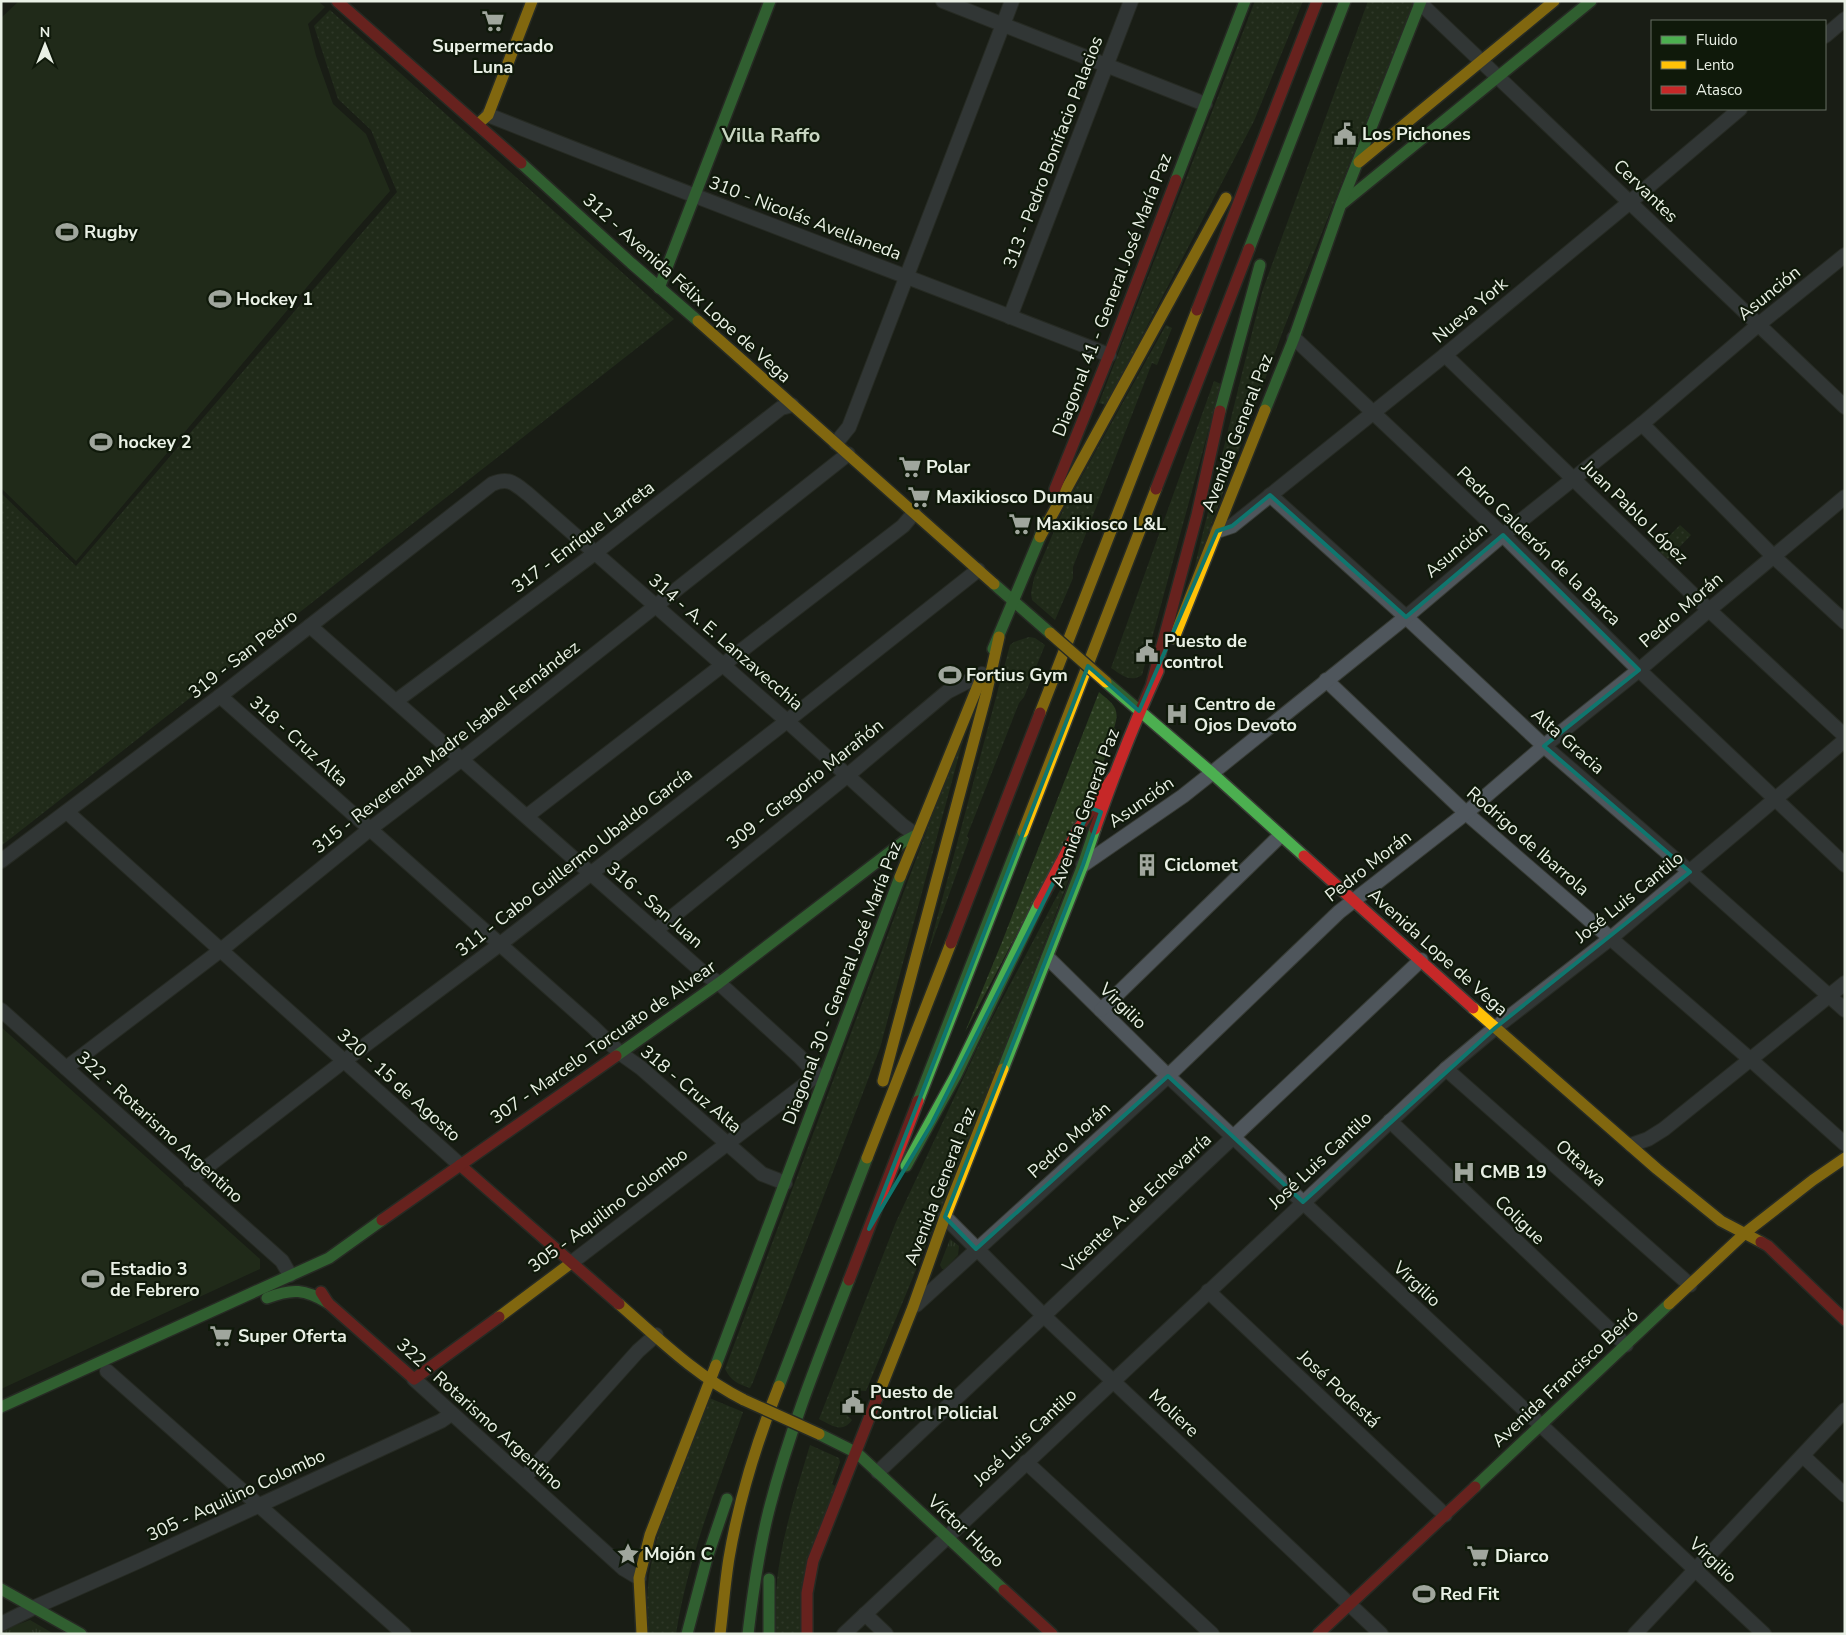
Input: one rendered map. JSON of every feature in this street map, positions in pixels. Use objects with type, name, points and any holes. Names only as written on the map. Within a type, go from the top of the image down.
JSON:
[{"type":"main road","name":"312 - Avenida Félix Lope de Vega","points":[[337,1],[483,120],[659,288],[733,351],[1014,601]]},
{"type":"main road","points":[[483,120],[532,1]]},
{"type":"main road","points":[[659,288],[770,1]]},
{"type":"main road","name":"Diagonal 41 - General José María Paz","points":[[1014,601],[1040,537],[1049,504],[1109,355],[1245,1]]},
{"type":"main road","points":[[687,1634],[707,1558],[732,1489],[761,1431],[1317,1]]},
{"type":"main road","points":[[748,1634],[751,1599],[763,1533],[786,1446],[1345,1]]},
{"type":"main road","points":[[1357,164],[1554,1]]},
{"type":"main road","points":[[1341,204],[1591,1]]},
{"type":"main road","name":"Avenida General Paz","points":[[807,1634],[807,1593],[813,1561],[914,1307],[945,1217],[1084,865],[1113,777],[1139,711],[1176,634],[1218,531],[1294,338],[1341,204],[1420,2]]},
{"type":"main road","points":[[1040,537],[1272,117]]},
{"type":"main road","points":[[1273,219],[1297,125]]},
{"type":"main road","points":[[1152,683],[1197,515],[1240,333],[1263,256]]},
{"type":"main road","name":"Avenida Lope de Vega","points":[[1014,601],[1212,773],[1495,1028],[1630,1145],[1720,1221],[1768,1246],[1845,1320]]},
{"type":"main road","name":"Diagonal 30 - General José María Paz","points":[[642,1634],[639,1578],[650,1534],[785,1183],[821,1076],[916,835],[1014,601]]},
{"type":"main road","points":[[859,1181],[895,1031],[986,695],[998,637]]},
{"type":"main road","points":[[869,1229],[932,1123],[1050,883],[1093,803],[1113,777]]},
{"type":"main road","name":"307 - Marcelo Torcuato de Alvear","points":[[1,1407],[290,1276],[311,1278],[329,1258],[719,983],[903,842],[916,835]]},
{"type":"main road","name":"Avenida Francisco Beiró","points":[[1318,1634],[1745,1233],[1813,1180],[1845,1158]]},
{"type":"main road","name":"320 - 15 de Agosto","points":[[460,1165],[689,1365],[744,1400],[819,1434]]},
{"type":"main road","name":"305 - Aquilino Colombo","points":[[414,1379],[571,1263]]},
{"type":"main road","name":"322 - Rotarismo Argentino","points":[[311,1278],[328,1303],[414,1379]]},
{"type":"main road","points":[[18,1412],[281,1292],[297,1290],[308,1292],[328,1303]]},
{"type":"main road","points":[[720,1634],[726,1576],[740,1504],[761,1431]]},
{"type":"main road","name":"Víctor Hugo","points":[[819,1434],[857,1453],[1052,1634]]},
{"type":"main road","points":[[769,1634],[772,1495]]},
{"type":"main road","points":[[1,1589],[81,1634]]},
{"type":"street","points":[[943,1],[1205,104]]},
{"type":"street","points":[[836,443],[849,427],[1012,1]]},
{"type":"street","name":"313 - Pedro Bonifacio Palacios","points":[[1010,317],[1131,1]]},
{"type":"street","name":"Cervantes","points":[[1420,2],[1845,408]]},
{"type":"street","points":[[1826,35],[1845,19]]},
{"type":"street","name":"Nueva York","points":[[1218,531],[1232,526],[1445,355],[1739,110]]},
{"type":"street","name":"310 - Nicolás Avellaneda","points":[[483,120],[695,196],[908,276],[1109,355]]},
{"type":"street","name":"Asunción","points":[[1084,865],[1183,796],[1212,773],[1642,424],[1758,325],[1845,255]]},
{"type":"street","name":"Pedro Calderón de la Barca","points":[[1294,338],[1503,535],[1639,670],[1845,865]]},
{"type":"street","name":"Juan Pablo López","points":[[1445,355],[1708,610],[1845,738]]},
{"type":"street","name":"317 - Enrique Larreta","points":[[396,701],[595,553],[781,408],[792,405]]},
{"type":"street","points":[[1642,424],[1773,556],[1845,622]]},
{"type":"street","name":"315 - Reverenda Madre Isabel Fernández","points":[[66,1068],[222,950],[370,829],[462,759],[848,454]]},
{"type":"street","name":"319 - San Pedro","points":[[1,861],[220,696],[492,484],[500,481],[509,481]]},
{"type":"street","name":"314 - A. E. Lanzavecchia","points":[[509,481],[528,494],[656,605],[848,775],[902,826],[916,835]]},
{"type":"street","name":"Alta Gracia","points":[[1270,495],[1406,617],[1544,746],[1690,872],[1845,1010]]},
{"type":"street","name":"Pedro Morán","points":[[914,1307],[1168,1076],[1339,912],[1466,813],[1544,746],[1639,670],[1708,610],[1845,497]]},
{"type":"street","points":[[527,816],[903,526],[914,513]]},
{"type":"street","name":"311 - Cabo Guillermo Ubaldo García","points":[[190,1180],[499,945],[978,570]]},
{"type":"street","name":"316 - San Juan","points":[[310,626],[590,873],[706,974],[719,983],[821,1076]]},
{"type":"street","name":"309 - Gregorio Marañón","points":[[656,930],[848,775],[947,692],[982,674]]},
{"type":"street","name":"Rodrigo de Ibarrola","points":[[1326,680],[1466,813],[1845,1144]]},
{"type":"street","name":"318 - Cruz Alta","points":[[220,696],[620,1053],[641,1068],[762,1174],[785,1183]]},
{"type":"street","name":"José Luis Cantilo","points":[[844,1634],[1446,1069],[1495,1028],[1611,938],[1845,738]]},
{"type":"street","name":"320 - 15 de Agosto","points":[[67,812],[460,1165]]},
{"type":"street","points":[[1100,1010],[1280,836]]},
{"type":"street","name":"Virgilio","points":[[1048,958],[1168,1076],[1764,1634]]},
{"type":"street","name":"Vicente A. de Echevarría","points":[[878,1472],[1421,960]]},
{"type":"street","points":[[1630,1145],[1648,1139],[1664,1129],[1845,984]]},
{"type":"street","name":"322 - Rotarismo Argentino","points":[[1,1010],[282,1261],[290,1276]]},
{"type":"street","name":"Ottawa","points":[[1446,1069],[1690,1285]]},
{"type":"street","name":"305 - Aquilino Colombo","points":[[571,1263],[727,1144],[821,1076]]},
{"type":"street","name":"Coligue","points":[[1390,1121],[1626,1345]]},
{"type":"street","name":"Moliere","points":[[945,1217],[1044,1316],[1381,1634]]},
{"type":"street","name":"José Podestá","points":[[1208,1291],[1444,1515]]},
{"type":"street","points":[[524,1478],[638,1351],[656,1335]]},
{"type":"street","points":[[107,1371],[404,1634]]},
{"type":"street","name":"322 - Rotarismo Argentino","points":[[414,1379],[624,1569],[639,1578]]},
{"type":"street","points":[[1635,1634],[1845,1410]]},
{"type":"street","name":"305 - Aquilino Colombo","points":[[1,1624],[34,1607],[260,1506],[440,1421],[451,1414]]},
{"type":"street","points":[[1803,1456],[1845,1495]]},
{"type":"street","points":[[1026,1462],[1212,1634]]},
{"type":"street","points":[[865,1614],[886,1634]]},
{"type":"highlighted area","points":[[1270,495],[1406,617],[1503,535],[1639,670],[1544,746],[1690,872],[1495,1028],[1303,1202],[1168,1076],[976,1249],[945,1217],[1083,865],[1101,812],[1091,808],[932,1123],[869,1229],[1088,666],[1139,711],[1217,531],[1232,526]]},
{"type":"green space","points":[[19,1],[318,1],[325,7],[308,24],[316,56],[333,104],[366,134],[390,191],[76,561],[1,488],[1,18]]},
{"type":"green space","points":[[1255,1],[1303,1],[1254,121],[1106,405],[1099,403]]},
{"type":"green space","points":[[1368,1],[1414,1],[1284,328],[1192,577],[1262,292]]},
{"type":"green space","points":[[330,10],[674,319],[1,846],[1,493],[76,566],[397,192],[371,130],[338,99],[314,26]]},
{"type":"green space","points":[[1166,325],[1172,328],[1157,365],[1152,363],[1073,567],[1073,578],[1055,620],[1032,600],[1031,593],[1034,578],[1063,510]]},
{"type":"green space","points":[[1214,381],[1221,384],[1142,675],[1134,678],[1126,677],[1111,668]]},
{"type":"green space","points":[[1680,525],[1691,535],[1668,559],[1656,549]]},
{"type":"green space","points":[[1029,637],[1035,638],[1045,645],[1024,697],[1019,703],[967,836],[969,839],[927,956],[1010,645]]},
{"type":"green space","points":[[1099,692],[1114,707],[1117,716],[1114,728],[1116,730],[1092,791],[965,1032],[1002,942]]},
{"type":"green space","points":[[969,718],[880,1048],[750,1388],[735,1382],[725,1369]]},
{"type":"green space","points":[[1069,873],[1069,879],[972,1134],[866,1391],[853,1390],[843,1411],[852,1420],[844,1427],[832,1426],[819,1419],[896,1222],[984,1034]]},
{"type":"green space","name":"Estadio 3 de Febrero","points":[[1,1027],[260,1259],[260,1269],[1,1389]]},
{"type":"green space","points":[[950,1239],[959,1246],[958,1255],[945,1269],[942,1269],[940,1265]]},
{"type":"green space","points":[[707,1397],[743,1412],[696,1549],[681,1605],[676,1634],[648,1634],[648,1582],[661,1522]]},
{"type":"green space","points":[[810,1445],[839,1458],[840,1462],[832,1484],[835,1486],[801,1634],[776,1634],[776,1591],[781,1554],[789,1517]]},
{"type":"green space","points":[[30,1620],[54,1634],[1,1634],[1,1631]]},
{"type":"traffic: fast","points":[[659,288],[770,1]]},
{"type":"traffic: fast","points":[[1176,180],[1245,1]]},
{"type":"traffic: fast","points":[[1249,249],[1345,1]]},
{"type":"traffic: fast","points":[[1265,410],[1294,338],[1341,204],[1421,1]]},
{"type":"traffic: fast","points":[[1343,203],[1591,1]]},
{"type":"traffic: fast","points":[[521,163],[698,321]]},
{"type":"traffic: fast","points":[[1220,411],[1260,265]]},
{"type":"traffic: fast","points":[[993,649],[1040,537],[1044,523]]},
{"type":"traffic: fast","points":[[994,584],[1050,633]]},
{"type":"traffic: fast","points":[[1106,682],[1212,773],[1304,856]]},
{"type":"traffic: fast","points":[[1003,1069],[1083,865],[1095,829]]},
{"type":"traffic: fast","points":[[918,1101],[1023,832]]},
{"type":"traffic: fast","points":[[616,1056],[719,983],[903,842],[916,835]]},
{"type":"traffic: fast","points":[[716,1365],[900,877]]},
{"type":"traffic: fast","points":[[906,1166],[956,1075],[1039,904]]},
{"type":"traffic: fast","points":[[779,1386],[867,1158]]},
{"type":"traffic: fast","points":[[1,1407],[329,1258],[382,1220]]},
{"type":"traffic: fast","points":[[748,1634],[754,1586],[766,1522],[778,1477],[806,1392],[849,1280]]},
{"type":"traffic: fast","points":[[267,1298],[291,1291],[312,1295],[328,1303]]},
{"type":"traffic: fast","points":[[1475,1487],[1669,1304]]},
{"type":"traffic: fast","points":[[819,1434],[857,1453],[1004,1590]]},
{"type":"traffic: fast","points":[[687,1634],[707,1558],[727,1499]]},
{"type":"traffic: fast","points":[[769,1579],[769,1634]]},
{"type":"traffic: fast","points":[[1,1589],[81,1634]]},
{"type":"traffic: slow","points":[[478,124],[488,115],[532,1]]},
{"type":"traffic: slow","points":[[1359,162],[1554,1]]},
{"type":"traffic: slow","points":[[1040,537],[1226,198]]},
{"type":"traffic: slow","points":[[1040,713],[1197,310]]},
{"type":"traffic: slow","points":[[698,321],[994,584]]},
{"type":"traffic: slow","points":[[1174,638],[1265,410]]},
{"type":"traffic: slow","points":[[1023,832],[1156,489]]},
{"type":"traffic: slow","points":[[1050,633],[1106,682]]},
{"type":"traffic: slow","points":[[883,1081],[986,695],[999,637]]},
{"type":"traffic: slow","points":[[900,877],[981,678]]},
{"type":"traffic: slow","points":[[867,1158],[951,943]]},
{"type":"traffic: slow","points":[[1473,1008],[1657,1169],[1721,1221],[1761,1242]]},
{"type":"traffic: slow","points":[[877,1398],[1003,1069]]},
{"type":"traffic: slow","points":[[1669,1304],[1745,1233],[1813,1180],[1845,1158]]},
{"type":"traffic: slow","points":[[499,1317],[571,1263]]},
{"type":"traffic: slow","points":[[619,1304],[694,1368],[744,1400]]},
{"type":"traffic: slow","points":[[642,1634],[639,1578],[650,1535],[716,1365]]},
{"type":"traffic: slow","points":[[720,1634],[733,1536],[743,1492],[763,1428],[779,1386]]},
{"type":"traffic: slow","points":[[744,1400],[819,1434]]},
{"type":"traffic: jam","points":[[337,1],[521,163]]},
{"type":"traffic: jam","points":[[1197,310],[1317,1]]},
{"type":"traffic: jam","points":[[1055,489],[1176,180]]},
{"type":"traffic: jam","points":[[1156,489],[1249,249]]},
{"type":"traffic: jam","points":[[1152,683],[1197,515],[1220,411]]},
{"type":"traffic: jam","points":[[1095,829],[1109,789],[1158,671]]},
{"type":"traffic: jam","points":[[951,943],[1040,713]]},
{"type":"traffic: jam","points":[[1039,904],[1079,828],[1113,777]]},
{"type":"traffic: jam","points":[[1304,856],[1473,1008]]},
{"type":"traffic: jam","points":[[382,1220],[616,1056]]},
{"type":"traffic: jam","points":[[849,1280],[918,1101]]},
{"type":"traffic: jam","points":[[460,1165],[619,1304]]},
{"type":"traffic: jam","points":[[1761,1242],[1768,1246],[1845,1320]]},
{"type":"traffic: jam","points":[[321,1292],[328,1303],[414,1379],[499,1317]]},
{"type":"traffic: jam","points":[[807,1634],[807,1593],[813,1561],[877,1398]]},
{"type":"traffic: jam","points":[[1318,1634],[1475,1487]]},
{"type":"traffic: jam","points":[[1004,1590],[1052,1634]]},
{"type":"place","name":"Supermercado Luna","points":[[493,21]]},
{"type":"place","name":"Los Pichones","points":[[1345,134]]},
{"type":"place","name":"Rugby","points":[[67,232]]},
{"type":"place","name":"Hockey 1","points":[[220,299]]},
{"type":"place","name":"hockey 2","points":[[101,442]]},
{"type":"place","name":"Polar","points":[[910,467]]},
{"type":"place","name":"Maxikiosco Dumau","points":[[919,497]]},
{"type":"place","name":"Maxikiosco L&L","points":[[1020,524]]},
{"type":"place","name":"Puesto de control","points":[[1147,651]]},
{"type":"place","name":"Fortius Gym","points":[[950,675]]},
{"type":"place","name":"Centro de Ojos Devoto","points":[[1177,714]]},
{"type":"place","name":"Ciclomet","points":[[1147,865]]},
{"type":"place","name":"CMB 19","points":[[1464,1172]]},
{"type":"place","name":"Estadio 3 de Febrero","points":[[93,1279]]},
{"type":"place","name":"Super Oferta","points":[[221,1336]]},
{"type":"place","name":"Puesto de Control Policial","points":[[853,1402]]},
{"type":"place","name":"Mojón C","points":[[628,1554]]},
{"type":"place","name":"Diarco","points":[[1478,1556]]},
{"type":"place","name":"Red Fit","points":[[1424,1594]]},
{"type":"district","name":"Villa Raffo","points":[[771,135]]}]
